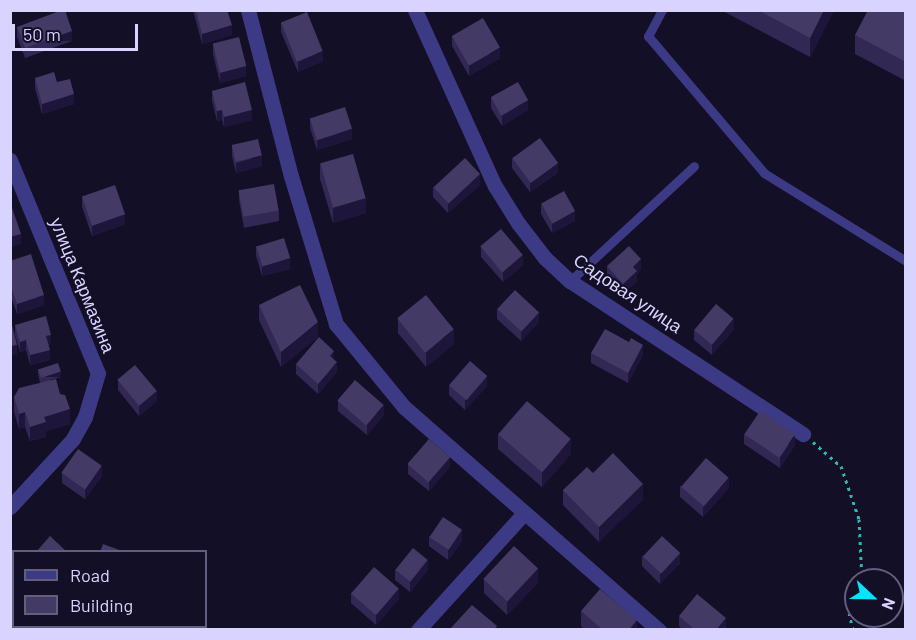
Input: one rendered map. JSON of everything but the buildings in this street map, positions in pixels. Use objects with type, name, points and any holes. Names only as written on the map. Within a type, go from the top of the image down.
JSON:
[{"type":"street","points":[[248,10],[291,176],[336,324],[404,407],[659,630]]},
{"type":"street","name":"Садовая улица","points":[[415,10],[495,186],[524,232],[545,258],[570,281],[803,434]]},
{"type":"street","name":"улица Кармазина","points":[[10,160],[98,373],[85,417],[73,439],[10,507]]},
{"type":"street","points":[[418,630],[524,513]]},
{"type":"lane","points":[[662,10],[648,36],[764,173],[906,261]]},
{"type":"lane","points":[[570,281],[694,166]]},
{"type":"path","points":[[803,434],[841,466],[859,519],[861,568]]}]
